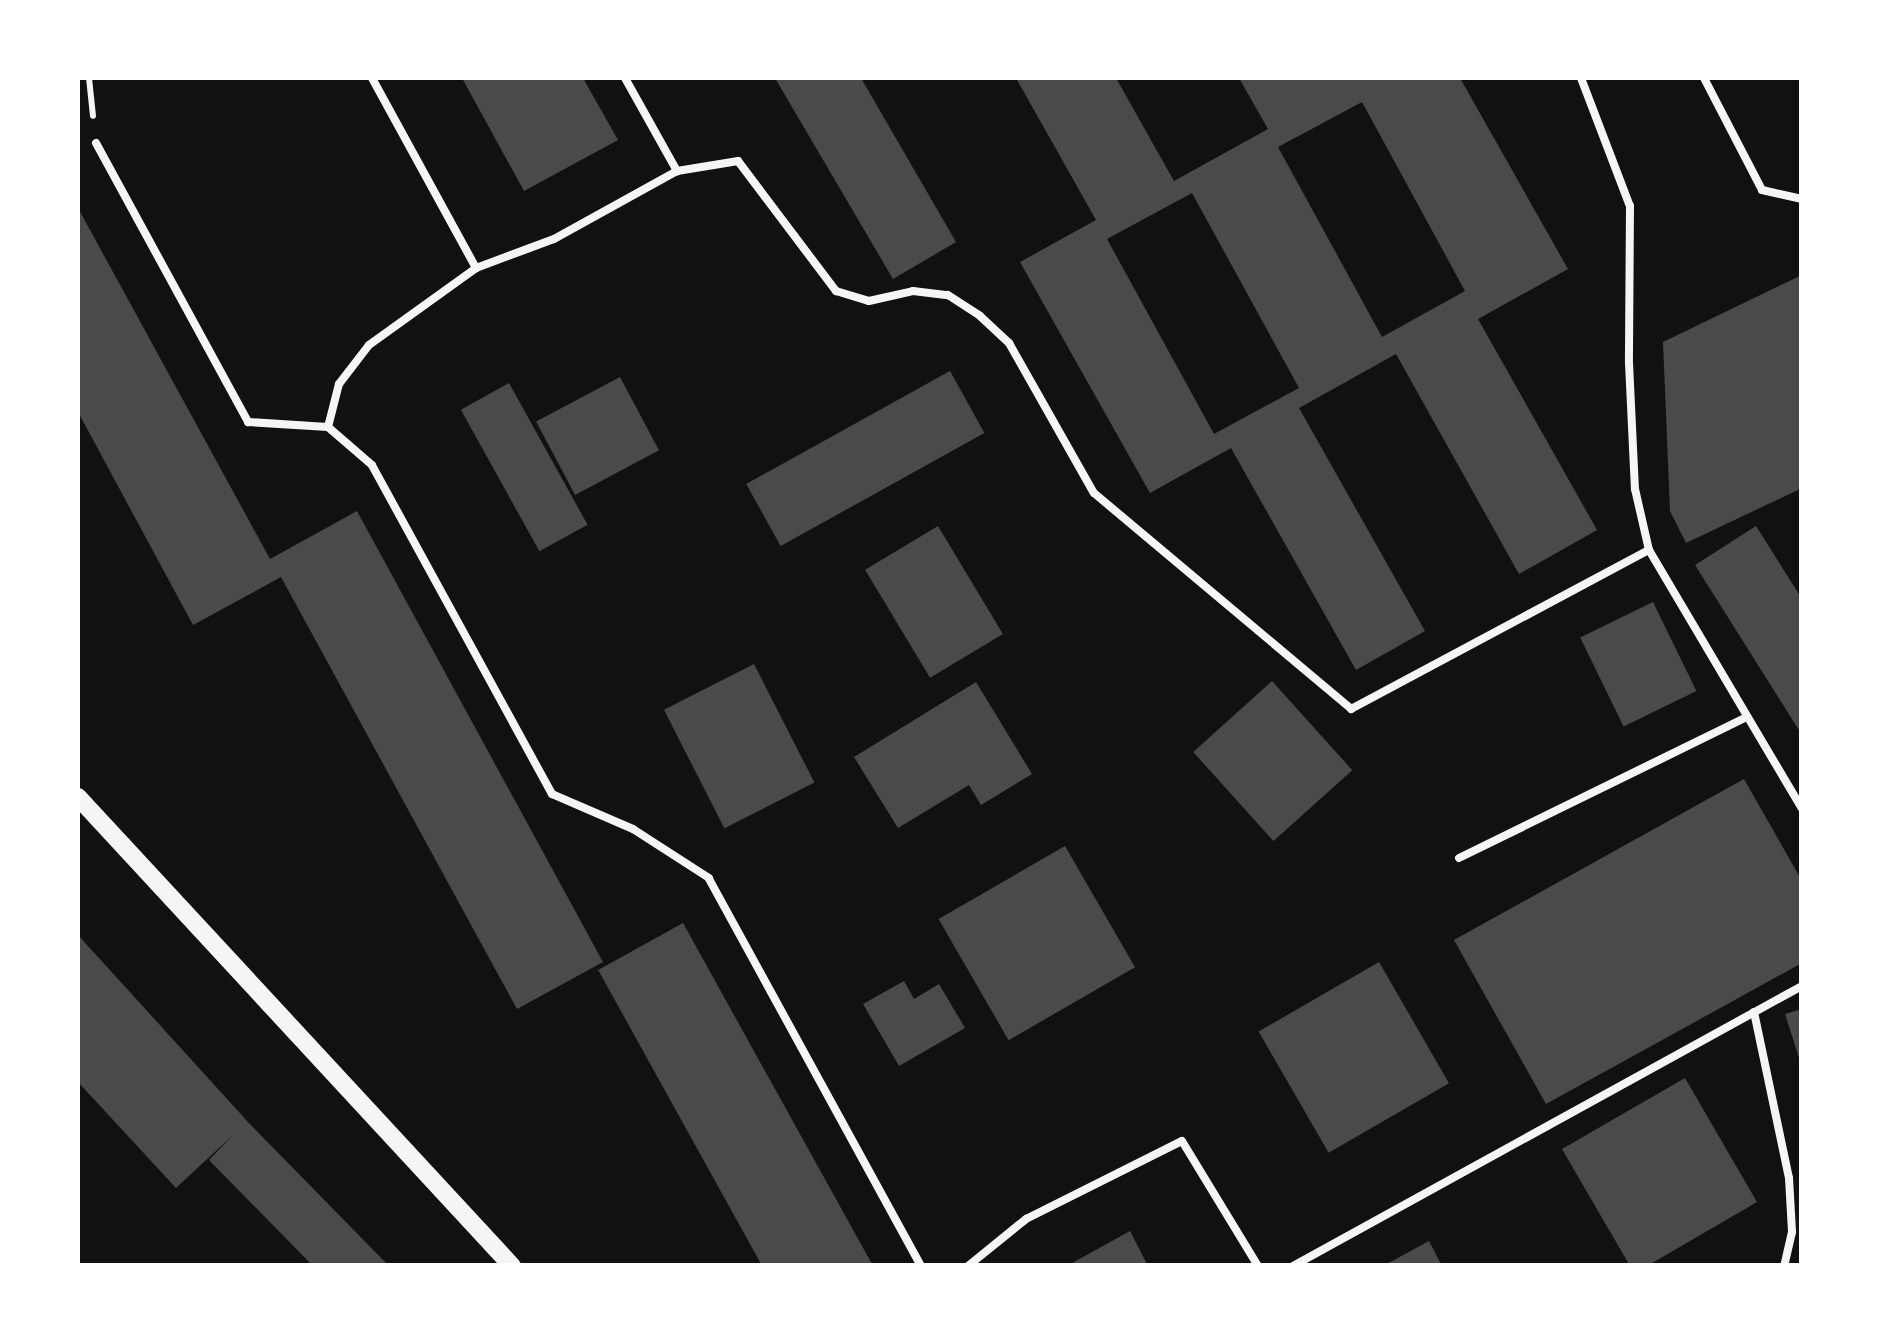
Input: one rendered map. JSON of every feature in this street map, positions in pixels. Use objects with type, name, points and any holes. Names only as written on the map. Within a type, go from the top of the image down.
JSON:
[{"type":"street","points":[[78,797],[512,1266]]},
{"type":"lane","points":[[372,78],[476,268]]},
{"type":"lane","points":[[625,78],[677,172]]},
{"type":"lane","points":[[1581,78],[1630,206],[1628,363],[1636,489],[1649,550],[1802,809]]},
{"type":"lane","points":[[1704,78],[1762,190],[1802,199]]},
{"type":"lane","points":[[96,144],[248,422],[328,427],[372,465],[552,794],[633,830],[710,878],[921,1266]]},
{"type":"lane","points":[[328,427],[340,384],[369,345],[476,268],[554,239],[677,172],[738,161],[836,290],[869,301],[913,291],[948,295],[980,316],[1009,343],[1094,493],[1351,709],[1649,550]]},
{"type":"lane","points":[[1459,858],[1747,717]]},
{"type":"lane","points":[[1293,1266],[1802,986]]},
{"type":"lane","points":[[1754,1012],[1789,1178],[1792,1232],[1784,1266]]},
{"type":"lane","points":[[968,1266],[1026,1220],[1182,1140],[1258,1266]]},
{"type":"path","points":[[89,78],[94,118]]},
{"type":"building","points":[[462,78],[583,78],[618,140],[524,191]]},
{"type":"building","points":[[775,78],[861,78],[956,242],[893,279]]},
{"type":"building","points":[[1016,78],[1116,78],[1174,181],[1268,129],[1239,78],[1460,78],[1568,269],[1478,319],[1597,530],[1519,574],[1396,354],[1299,408],[1425,631],[1356,670],[1231,448],[1150,493],[1020,262],[1096,220]],"holes":[[[1362,102],[1465,291],[1382,337],[1278,147]],[[1192,193],[1299,388],[1214,434],[1107,239]]]},
{"type":"building","points":[[78,208],[270,559],[357,511],[603,962],[517,1009],[281,577],[193,625],[78,412]]},
{"type":"building","points":[[1802,275],[1802,488],[1686,543],[1670,511],[1663,342]]},
{"type":"building","points":[[950,371],[984,433],[781,546],[746,484]]},
{"type":"building","points":[[620,377],[659,450],[575,495],[536,422]]},
{"type":"building","points":[[509,383],[588,525],[539,551],[461,410]]},
{"type":"building","points":[[938,526],[1003,634],[930,678],[865,570]]},
{"type":"building","points":[[1756,526],[1802,599],[1802,735],[1695,565]]},
{"type":"building","points":[[1653,602],[1696,691],[1624,726],[1580,638]]},
{"type":"building","points":[[754,664],[814,783],[724,828],[664,710]]},
{"type":"building","points":[[1272,681],[1352,770],[1274,841],[1193,752]]},
{"type":"building","points":[[976,682],[1032,774],[981,805],[969,785],[898,828],[854,757]]},
{"type":"building","points":[[1744,779],[1802,881],[1802,963],[1546,1104],[1454,940]]},
{"type":"building","points":[[1065,846],[1135,967],[1009,1040],[939,919]]},
{"type":"building","points":[[683,923],[873,1265],[762,1266],[598,970]]},
{"type":"building","points":[[78,935],[248,1122],[389,1266],[313,1266],[209,1160],[233,1135],[176,1188],[78,1082]]},
{"type":"building","points":[[1379,962],[1449,1083],[1329,1153],[1259,1032]]},
{"type":"building","points":[[904,981],[914,999],[939,984],[965,1028],[899,1066],[863,1004]]},
{"type":"building","points":[[1802,1009],[1802,1064],[1801,1064],[1785,1014]]},
{"type":"building","points":[[1685,1078],[1757,1202],[1647,1266],[1630,1266],[1562,1149]]},
{"type":"building","points":[[1130,1231],[1148,1266],[1067,1266]]},
{"type":"building","points":[[1429,1241],[1442,1266],[1383,1266]]}]
